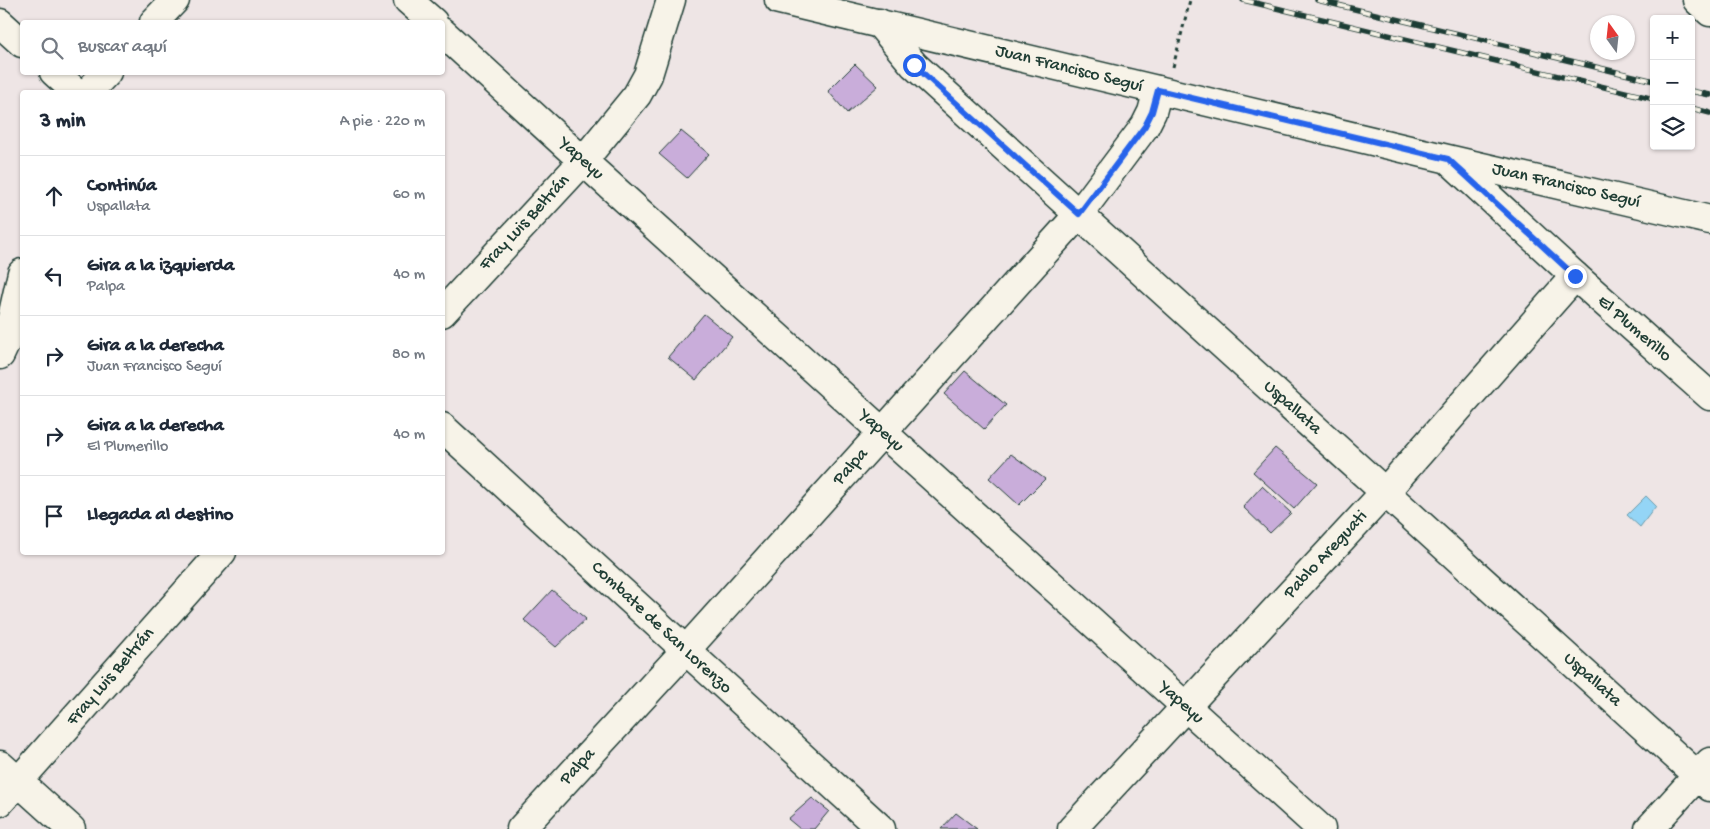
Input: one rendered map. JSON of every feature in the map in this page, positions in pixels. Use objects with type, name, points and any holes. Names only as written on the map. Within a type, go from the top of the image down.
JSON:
[{"type":"street","points":[[156,20],[175,0]]},
{"type":"street","points":[[408,0],[431,20]]},
{"type":"street","name":"Fray Luis Beltrán","points":[[445,310],[583,161],[637,95],[648,75],[671,0]]},
{"type":"street","name":"Juan Francisco Seguí","points":[[779,0],[1710,220]]},
{"type":"street","points":[[0,23],[20,41]]},
{"type":"street","name":"Uspallata","points":[[879,23],[914,65],[1385,492],[1706,775]]},
{"type":"street","name":"Yapeyu","points":[[445,35],[1321,829]]},
{"type":"street","points":[[57,75],[74,90]]},
{"type":"street","points":[[90,90],[104,75]]},
{"type":"street","name":"Palpa","points":[[521,829],[686,651],[1079,214],[1145,126],[1152,112],[1158,90]]},
{"type":"street","name":"El Plumerillo","points":[[1448,159],[1575,276],[1710,396]]},
{"type":"street","name":"Pablo Areguati","points":[[1072,829],[1385,492],[1575,276]]},
{"type":"street","points":[[0,354],[7,340],[20,282]]},
{"type":"street","name":"Combate de San Lorenzo","points":[[445,430],[881,829]]},
{"type":"street","name":"Fray Luis Beltrán","points":[[0,802],[9,774],[219,555]]},
{"type":"street","points":[[9,774],[71,829]]},
{"type":"street","points":[[1649,829],[1706,775]]},
{"type":"path","points":[[1158,90],[1175,65],[1190,0]]},
{"type":"water","points":[[1646,496],[1656,506],[1640,527],[1627,515]]},
{"type":"building","points":[[855,64],[878,86],[847,113],[828,91]]},
{"type":"building","points":[[681,131],[709,154],[687,178],[659,154]]},
{"type":"building","points":[[704,314],[732,337],[696,380],[668,357]]},
{"type":"building","points":[[965,371],[1006,405],[984,429],[944,394]]},
{"type":"building","points":[[1275,448],[1317,483],[1294,509],[1253,472]]},
{"type":"building","points":[[1011,454],[1045,479],[1019,505],[989,478]]},
{"type":"building","points":[[1262,486],[1291,513],[1270,533],[1243,507]]},
{"type":"building","points":[[552,590],[586,619],[556,647],[524,620]]},
{"type":"building","points":[[812,798],[829,811],[814,829],[800,829],[788,819]]},
{"type":"building","points":[[956,813],[977,829],[941,829]]},
{"type":"railway","points":[[1243,0],[1650,98]]},
{"type":"railway","points":[[1317,0],[1650,80]]},
{"type":"railway","points":[[1695,92],[1710,95]]},
{"type":"railway","points":[[1695,109],[1710,113]]},
{"type":"route","points":[[914,65],[1079,214],[1145,126],[1152,112],[1158,90],[1448,159],[1575,276]]}]
